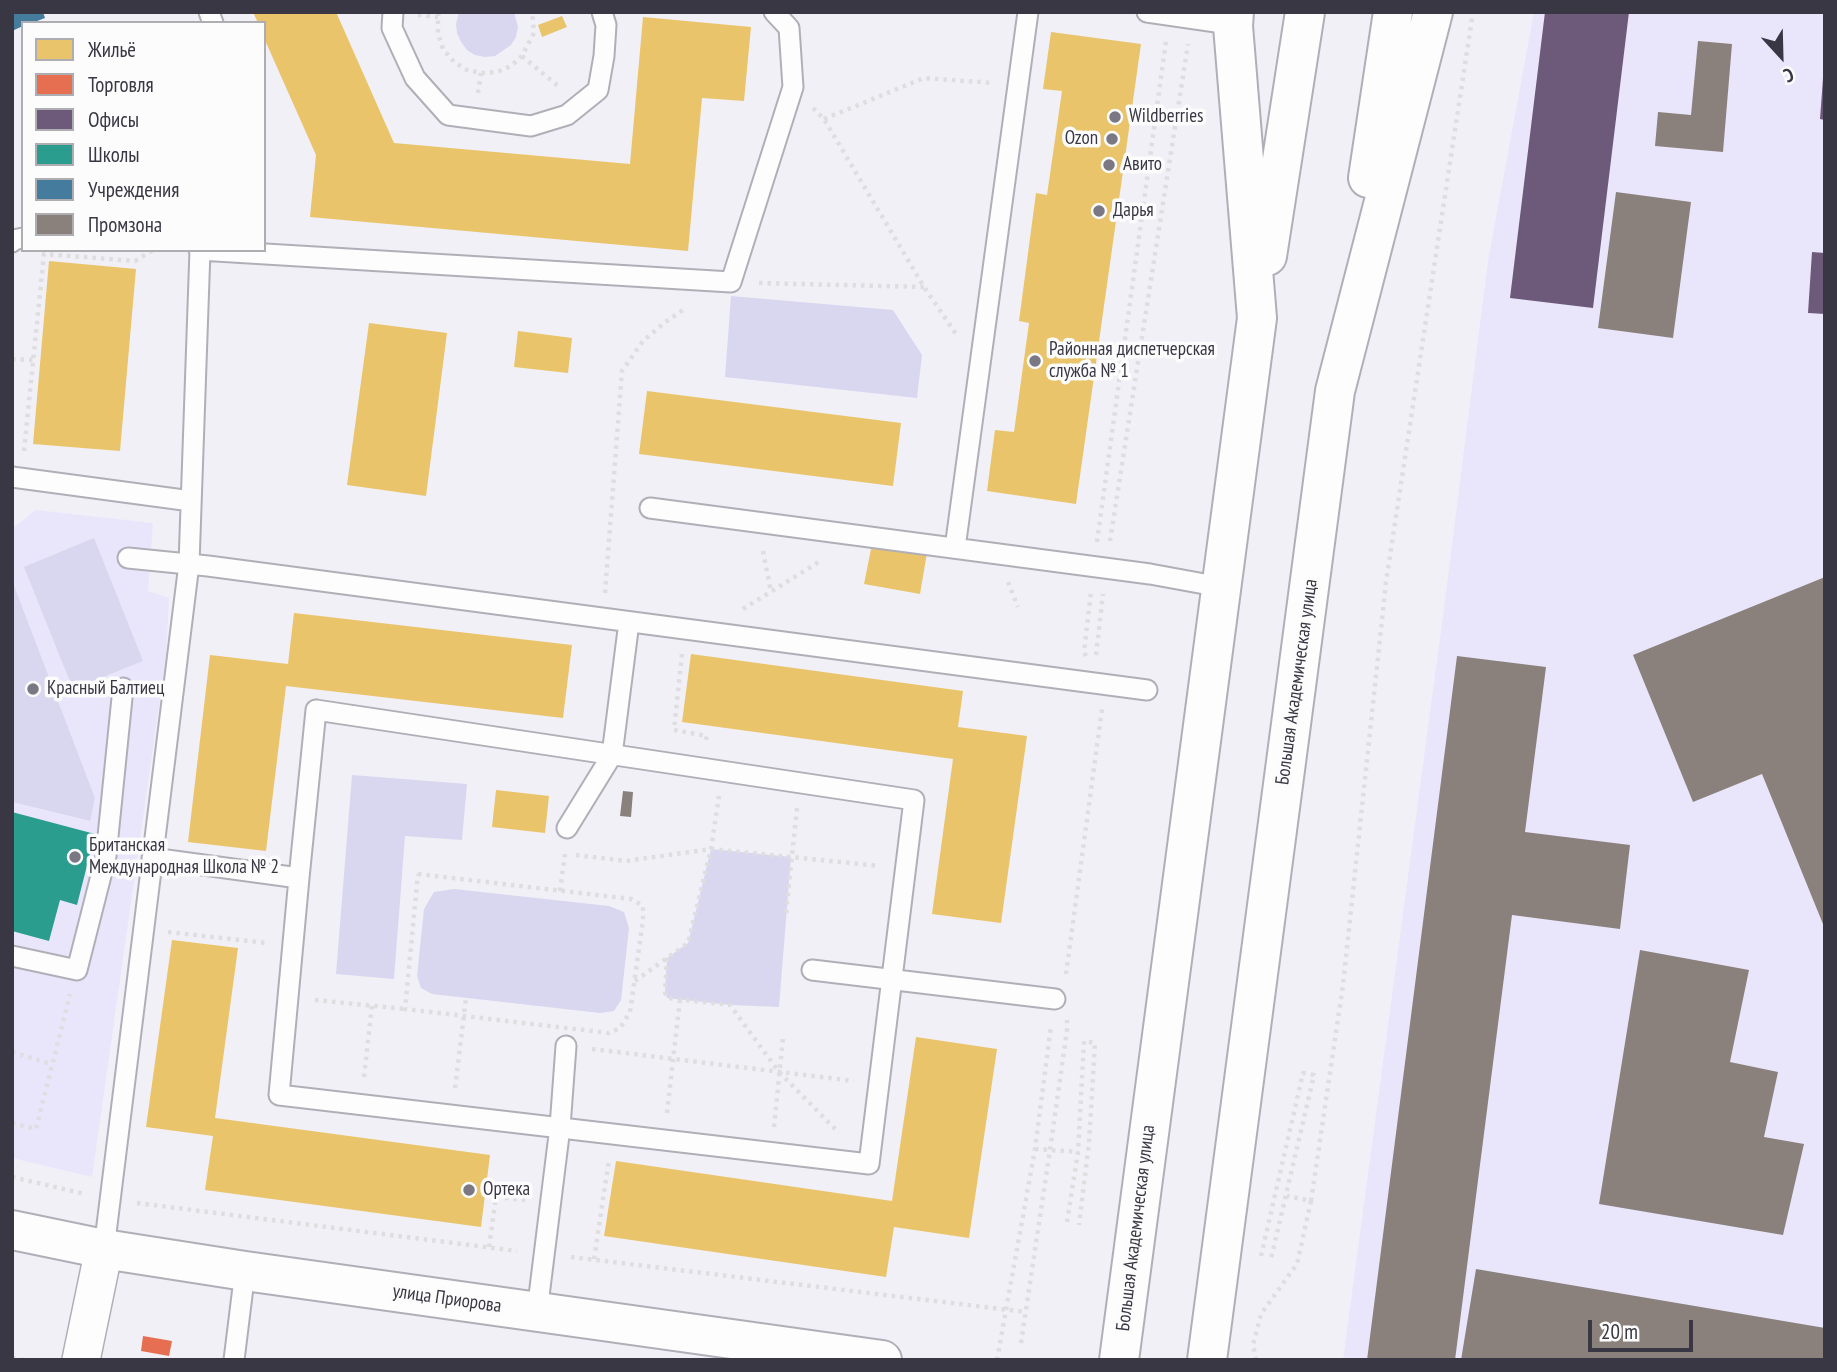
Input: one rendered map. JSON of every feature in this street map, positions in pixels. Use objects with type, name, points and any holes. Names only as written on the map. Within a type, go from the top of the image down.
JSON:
[{"type":"main road","points":[[1257,318],[1305,12]]},
{"type":"main road","points":[[1335,391],[1393,12]]},
{"type":"main road","name":"Большая Академическая улица","points":[[1207,1360],[1335,391],[1433,12]]},
{"type":"main road","name":"Большая Академическая улица","points":[[1119,1360],[1257,318],[1234,19]]},
{"type":"main road","name":"улица Приорова","points":[[12,1230],[245,1271],[882,1360]]},
{"type":"street","points":[[81,1360],[104,1248]]},
{"type":"lane","points":[[393,12],[392,29],[415,78],[447,115],[531,125],[567,115],[598,90],[605,46],[606,25],[602,12]]},
{"type":"lane","points":[[233,252],[731,282],[793,87],[789,28],[774,12]]},
{"type":"lane","points":[[955,548],[1028,12]]},
{"type":"lane","points":[[1147,12],[1192,19],[1234,19]]},
{"type":"lane","points":[[104,1248],[118,1201],[152,858],[189,564],[200,252]]},
{"type":"lane","points":[[17,478],[191,501]]},
{"type":"lane","points":[[650,508],[1100,567],[1221,587]]},
{"type":"lane","points":[[128,558],[1147,690]]},
{"type":"lane","points":[[567,828],[612,755],[629,621]]},
{"type":"lane","points":[[12,956],[76,970],[98,855],[123,688]]},
{"type":"lane","points":[[316,710],[722,771],[914,800],[869,1164],[279,1095],[316,710]]},
{"type":"lane","points":[[152,858],[299,878]]},
{"type":"lane","points":[[812,970],[1055,999]]},
{"type":"lane","points":[[537,1312],[560,1127],[566,1046]]},
{"type":"lane","points":[[234,1360],[245,1271]]},
{"type":"path","points":[[439,12],[438,33],[443,49],[454,62],[481,73],[497,72],[511,66],[522,56],[537,33],[533,13]]},
{"type":"path","points":[[1256,1360],[1253,1345],[1261,1314],[1297,1265],[1311,1201],[1343,985],[1386,582],[1473,12]]},
{"type":"path","points":[[997,1360],[1035,1149],[1055,999],[1067,973],[1102,707],[1096,654],[1100,567],[1170,15]]},
{"type":"path","points":[[1099,683],[1084,652],[1192,19]]},
{"type":"path","points":[[522,56],[579,105]]},
{"type":"path","points":[[824,119],[924,78],[1018,85]]},
{"type":"path","points":[[793,87],[824,119],[924,288],[980,369]]},
{"type":"path","points":[[17,478],[44,254],[135,261],[150,252]]},
{"type":"path","points":[[603,618],[622,372],[643,341],[688,307],[708,281]]},
{"type":"path","points":[[731,282],[924,288]]},
{"type":"path","points":[[12,359],[33,360]]},
{"type":"path","points":[[757,522],[771,592]]},
{"type":"path","points":[[709,632],[862,536]]},
{"type":"path","points":[[685,629],[674,730],[707,736]]},
{"type":"path","points":[[634,982],[688,943],[711,849],[722,771]]},
{"type":"path","points":[[786,913],[800,783]]},
{"type":"path","points":[[560,891],[567,828]]},
{"type":"path","points":[[565,853],[626,861],[711,849],[906,868]]},
{"type":"path","points":[[288,998],[372,1005],[464,1017],[609,1033],[620,1028],[630,1012],[643,906],[631,899],[418,874],[405,1009]]},
{"type":"path","points":[[161,931],[293,946]]},
{"type":"path","points":[[667,958],[667,998],[730,1004],[779,1072],[869,1164]]},
{"type":"path","points":[[12,1123],[36,1129],[76,970]]},
{"type":"path","points":[[452,1115],[466,998]]},
{"type":"path","points":[[663,1141],[680,999]]},
{"type":"path","points":[[1021,1343],[1068,1030],[1067,1016],[1055,999]]},
{"type":"path","points":[[361,1105],[372,1005]]},
{"type":"path","points":[[772,1152],[783,1038]]},
{"type":"path","points":[[1067,1222],[1078,1152],[1084,1041],[1095,1043],[1089,1143],[1079,1225]]},
{"type":"path","points":[[566,1046],[879,1083]]},
{"type":"path","points":[[12,1052],[51,1064]]},
{"type":"path","points":[[1261,1258],[1303,1073],[1314,1075],[1271,1259]]},
{"type":"path","points":[[1035,1149],[1078,1152]]},
{"type":"path","points":[[594,1259],[610,1153]]},
{"type":"path","points":[[12,1177],[118,1201],[1026,1312]]},
{"type":"path","points":[[1287,1196],[1311,1201]]},
{"type":"path","points":[[489,1247],[496,1197],[550,1203]]},
{"type":"path","points":[[12,1358],[24,1360]]},
{"type":"shaded area","points":[[459,12],[514,12],[518,27],[516,37],[511,45],[495,56],[475,55],[467,50],[457,33]]},
{"type":"shaded area","points":[[1534,12],[1825,12],[1825,1360],[1343,1360],[1488,261]]},
{"type":"shaded area","points":[[731,296],[893,310],[922,355],[917,398],[725,377]]},
{"type":"shaded area","name":"Британская Международная Школа № 2","points":[[36,510],[153,523],[148,591],[169,598],[166,656],[92,1177],[12,1158],[12,802],[89,821],[95,798],[12,580],[12,529]]},
{"type":"shaded area","points":[[94,538],[143,661],[73,689],[24,567]]},
{"type":"shaded area","name":"Красный Балтиец","points":[[12,580],[95,798],[90,821],[12,802]]},
{"type":"shaded area","points":[[352,775],[467,784],[462,840],[405,836],[394,979],[336,974]]},
{"type":"shaded area","points":[[711,849],[791,857],[779,1007],[667,998],[667,958],[688,943]]},
{"type":"shaded area","points":[[454,889],[609,906],[624,912],[629,928],[621,1000],[614,1011],[600,1013],[432,994],[421,988],[417,976],[424,909],[434,892]]},
{"type":"building: Жильё","points":[[253,12],[336,12],[394,143],[630,164],[643,17],[751,27],[744,101],[702,98],[688,251],[310,217],[316,155],[266,42],[266,21],[257,21]]},
{"type":"building: Жильё","points":[[562,16],[567,27],[542,37],[538,25]]},
{"type":"building: Жильё","points":[[1051,32],[1141,44],[1076,504],[987,491],[995,430],[1014,432],[1029,323],[1019,321],[1036,193],[1047,195],[1062,91],[1043,89]]},
{"type":"building: Жильё","points":[[49,261],[136,269],[120,451],[33,444]]},
{"type":"building: Жильё","points":[[369,323],[447,333],[426,496],[347,485]]},
{"type":"building: Жильё","points":[[518,331],[572,338],[568,373],[514,367]]},
{"type":"building: Жильё","points":[[647,391],[901,423],[893,486],[639,454]]},
{"type":"building: Жильё","points":[[872,544],[927,553],[920,594],[864,584]]},
{"type":"building: Жильё","points":[[294,613],[572,645],[563,718],[286,686],[266,851],[188,842],[210,655],[288,664]]},
{"type":"building: Жильё","points":[[691,654],[963,691],[958,727],[1027,736],[1001,923],[932,914],[953,759],[682,722]]},
{"type":"building: Жильё","points":[[496,790],[549,796],[545,833],[492,827]]},
{"type":"building: Жильё","points":[[172,940],[238,948],[215,1118],[490,1155],[481,1227],[205,1190],[213,1136],[146,1127]]},
{"type":"building: Жильё","points":[[916,1037],[997,1049],[969,1238],[894,1227],[886,1277],[604,1236],[616,1161],[892,1201]]},
{"type":"building: Торговля","points":[[143,1336],[172,1341],[169,1356],[141,1351]]},
{"type":"building: Офисы","points":[[1545,12],[1629,12],[1593,308],[1510,298]]},
{"type":"building: Офисы","points":[[1825,78],[1825,120],[1820,119]]},
{"type":"building: Офисы","points":[[1812,252],[1825,253],[1825,314],[1808,313]]},
{"type":"building: Школы","points":[[12,812],[95,834],[77,905],[60,900],[49,941],[12,931]]},
{"type":"building: Учреждения","points":[[12,12],[43,12],[45,18],[21,21],[21,27],[12,31]]},
{"type":"building: Промзона","points":[[1698,41],[1732,44],[1723,152],[1655,146],[1658,112],[1691,115]]},
{"type":"building: Промзона","points":[[1616,192],[1691,202],[1673,338],[1598,328]]},
{"type":"building: Промзона","points":[[1825,577],[1825,929],[1762,774],[1693,802],[1633,655]]},
{"type":"building: Промзона","points":[[1457,656],[1546,667],[1525,832],[1630,845],[1620,929],[1512,915],[1455,1360],[1367,1360]]},
{"type":"building: Промзона","points":[[623,791],[633,792],[631,817],[620,816]]},
{"type":"building: Промзона","points":[[1640,950],[1749,970],[1730,1062],[1778,1072],[1764,1137],[1804,1144],[1783,1235],[1599,1204]]},
{"type":"building: Промзона","points":[[1476,1269],[1825,1328],[1825,1360],[1461,1360]]},
{"type":"place","name":"Wildberries","points":[[1115,117]]},
{"type":"place","name":"Ozon","points":[[1112,139]]},
{"type":"place","name":"Авито","points":[[1109,165]]},
{"type":"place","name":"Дарья","points":[[1099,211]]},
{"type":"place","name":"Районная диспетчерская служба № 1","points":[[1035,361]]},
{"type":"place","name":"Красный Балтиец","points":[[33,689]]},
{"type":"place","name":"Британская Международная Школа № 2","points":[[75,857]]},
{"type":"place","name":"Ортека","points":[[469,1190]]}]
